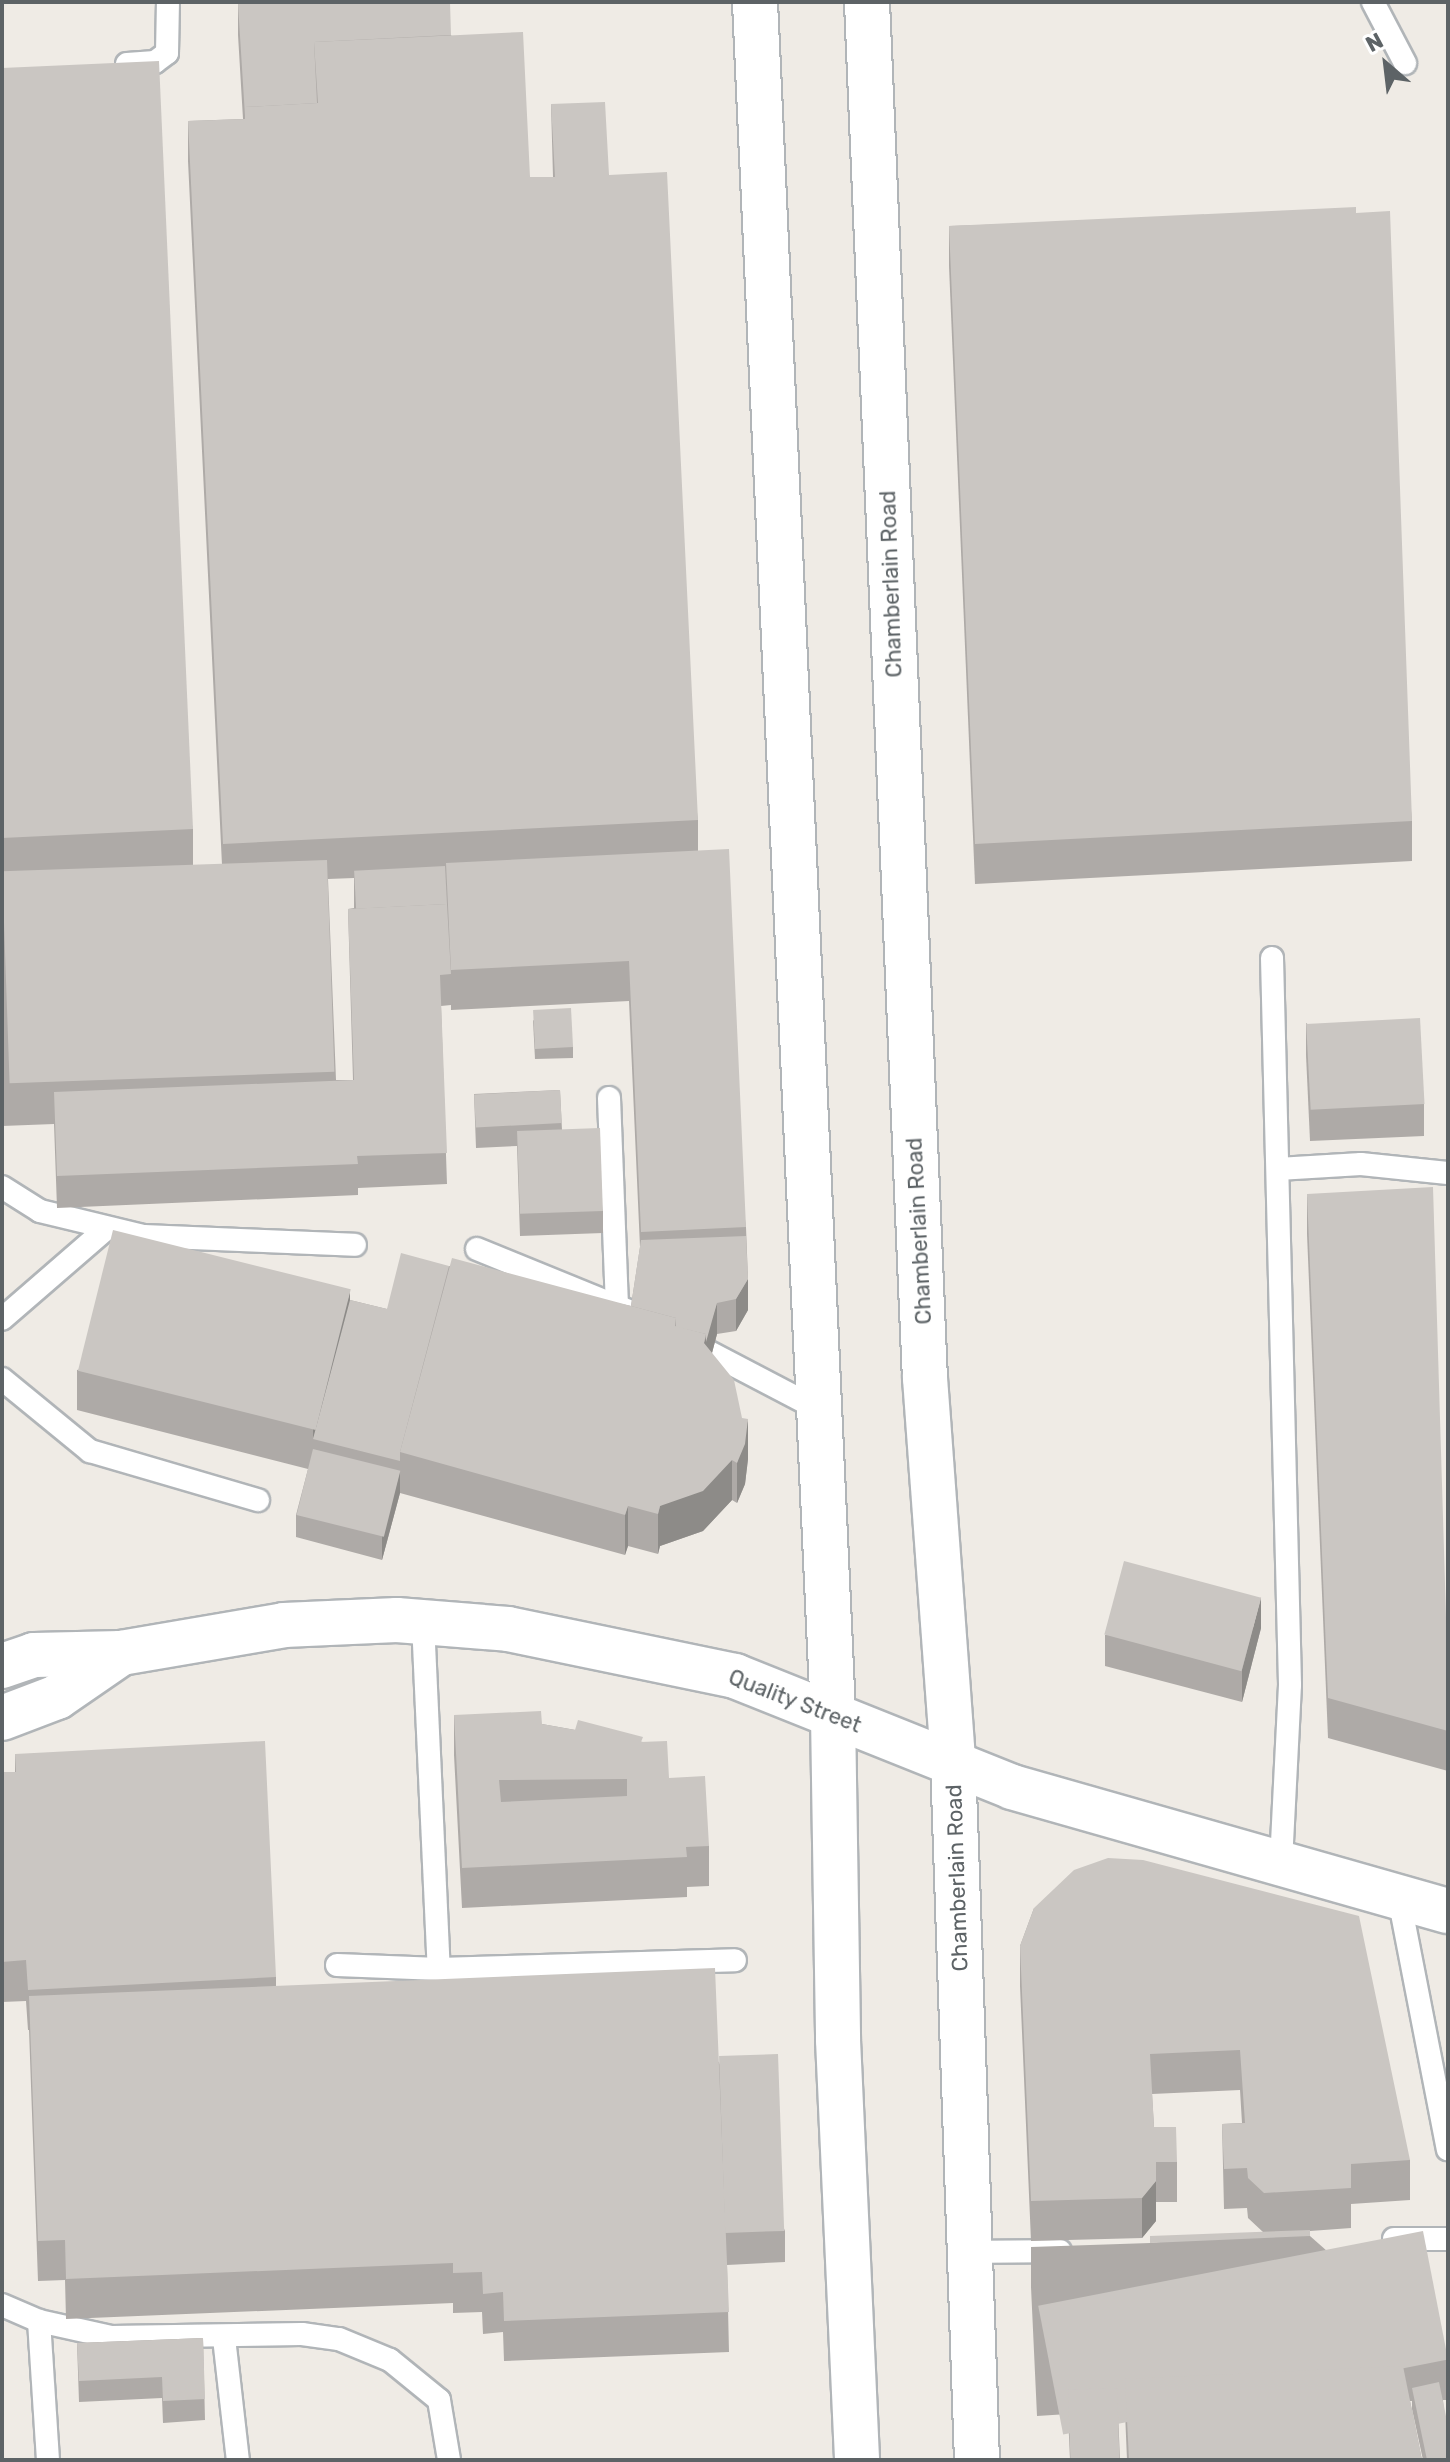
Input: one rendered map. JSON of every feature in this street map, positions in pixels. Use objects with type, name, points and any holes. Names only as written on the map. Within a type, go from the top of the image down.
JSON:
[{"type":"street","points":[[755,2],[816,1408],[833,1715],[838,2040],[857,2460]]},
{"type":"street","name":"Chamberlain Road","points":[[867,2],[925,1378],[953,1760],[977,2460]]},
{"type":"street","name":"Quality Street","points":[[2,1666],[34,1655],[121,1653],[284,1625],[423,1622],[508,1629],[735,1676],[953,1760],[1012,1787],[1448,1911]]},
{"type":"street","name":"Quality Street","points":[[2,1718],[57,1697],[121,1653]]},
{"type":"lane","points":[[102,66],[155,62],[167,53],[168,2]]},
{"type":"lane","points":[[1373,2],[1405,63]]},
{"type":"lane","points":[[1272,958],[1290,1685],[1281,1863]]},
{"type":"lane","points":[[609,1098],[617,1305]]},
{"type":"lane","points":[[1278,1169],[1361,1164],[1448,1173]]},
{"type":"lane","points":[[2,1187],[40,1211],[143,1236],[355,1245]]},
{"type":"lane","points":[[2,1319],[106,1229]]},
{"type":"lane","points":[[477,1249],[617,1305],[816,1408]]},
{"type":"lane","points":[[2,1379],[90,1451],[258,1500]]},
{"type":"lane","points":[[423,1622],[439,1969]]},
{"type":"lane","points":[[1399,1898],[1448,2149]]},
{"type":"lane","points":[[337,1965],[439,1969],[735,1960]]},
{"type":"lane","points":[[1372,2240],[1448,2239]]},
{"type":"lane","points":[[969,2252],[1079,2250]]},
{"type":"lane","points":[[2,2305],[39,2321],[111,2337],[224,2338],[302,2334],[339,2339],[390,2360],[439,2400],[449,2460]]},
{"type":"lane","points":[[39,2321],[48,2460]]},
{"type":"lane","points":[[224,2338],[238,2460]]},
{"type":"building","points":[[450,2],[451,35],[314,42],[317,103],[245,107],[245,116],[238,4]]},
{"type":"building","points":[[523,32],[530,177],[555,177],[551,104],[605,102],[609,175],[667,172],[698,820],[223,844],[188,121],[245,119],[245,107],[318,103],[314,42]]},
{"type":"building","points":[[159,61],[193,829],[2,838],[2,68]]},
{"type":"building","points":[[1356,207],[1356,213],[1390,211],[1412,821],[975,844],[949,226]]},
{"type":"building","points":[[729,849],[746,1227],[641,1232],[629,961],[451,970],[446,863]]},
{"type":"building","points":[[327,860],[334,1072],[10,1083],[2,871]]},
{"type":"building","points":[[445,866],[447,904],[356,909],[354,871]]},
{"type":"building","points":[[447,904],[451,974],[440,975],[447,1153],[357,1156],[358,1164],[57,1176],[54,1092],[354,1080],[348,909]]},
{"type":"building","points":[[571,1008],[573,1047],[535,1049],[533,1010]]},
{"type":"building","points":[[1420,1018],[1425,1104],[1311,1110],[1306,1024]]},
{"type":"building","points":[[560,1090],[562,1123],[476,1127],[474,1095]]},
{"type":"building","points":[[600,1128],[603,1211],[520,1214],[517,1131]]},
{"type":"building","points":[[1433,1187],[1448,1731],[1328,1698],[1307,1194]]},
{"type":"building","points":[[113,1230],[351,1289],[316,1430],[78,1371]]},
{"type":"building","points":[[746,1236],[748,1279],[736,1299],[717,1303],[706,1342],[706,1334],[676,1327],[676,1318],[631,1306],[641,1240]]},
{"type":"building","points":[[401,1253],[449,1266],[400,1461],[313,1439],[350,1300],[387,1309]]},
{"type":"building","points":[[452,1258],[676,1318],[675,1326],[706,1334],[704,1343],[734,1380],[742,1418],[748,1419],[745,1444],[737,1463],[732,1460],[703,1491],[660,1506],[658,1514],[628,1506],[625,1515],[400,1452]]},
{"type":"building","points":[[313,1449],[400,1471],[384,1537],[297,1515]]},
{"type":"building","points":[[1124,1561],[1261,1598],[1241,1671],[1104,1634]]},
{"type":"building","points":[[541,1711],[542,1724],[575,1730],[578,1720],[643,1737],[641,1742],[667,1741],[669,1778],[705,1776],[709,1846],[686,1847],[687,1857],[462,1868],[454,1715]],"holes":[[[627,1779],[627,1796],[501,1802],[499,1780]]]},
{"type":"building","points":[[265,1741],[276,1977],[28,1990],[26,1960],[2,1962],[2,1772],[16,1772],[15,1754]]},
{"type":"building","points":[[1108,1858],[1143,1860],[1359,1916],[1410,2160],[1351,2164],[1351,2188],[1264,2193],[1248,2178],[1247,2168],[1224,2169],[1222,2124],[1245,2123],[1240,2050],[1150,2054],[1154,2127],[1176,2127],[1177,2162],[1156,2162],[1156,2181],[1142,2198],[1031,2201],[1020,1946],[1034,1908],[1074,1870]]},
{"type":"building","points":[[715,1968],[729,2312],[504,2321],[503,2292],[483,2294],[482,2272],[453,2273],[453,2263],[66,2279],[65,2240],[38,2241],[29,1996]]},
{"type":"building","points":[[778,2054],[784,2231],[725,2233],[719,2056]]},
{"type":"building","points":[[1310,2230],[1310,2236],[1150,2243],[1150,2236]]},
{"type":"building","points":[[1423,2231],[1448,2360],[1063,2434],[1038,2306]]},
{"type":"building","points":[[203,2338],[205,2399],[163,2401],[162,2377],[79,2381],[77,2343]]},
{"type":"building","points":[[1403,2366],[1422,2460],[1129,2460],[1125,2379]]},
{"type":"building","points":[[1439,2382],[1448,2426],[1448,2460],[1427,2460],[1412,2388]]},
{"type":"building","points":[[1117,2388],[1120,2460],[1070,2460],[1068,2390]]}]
